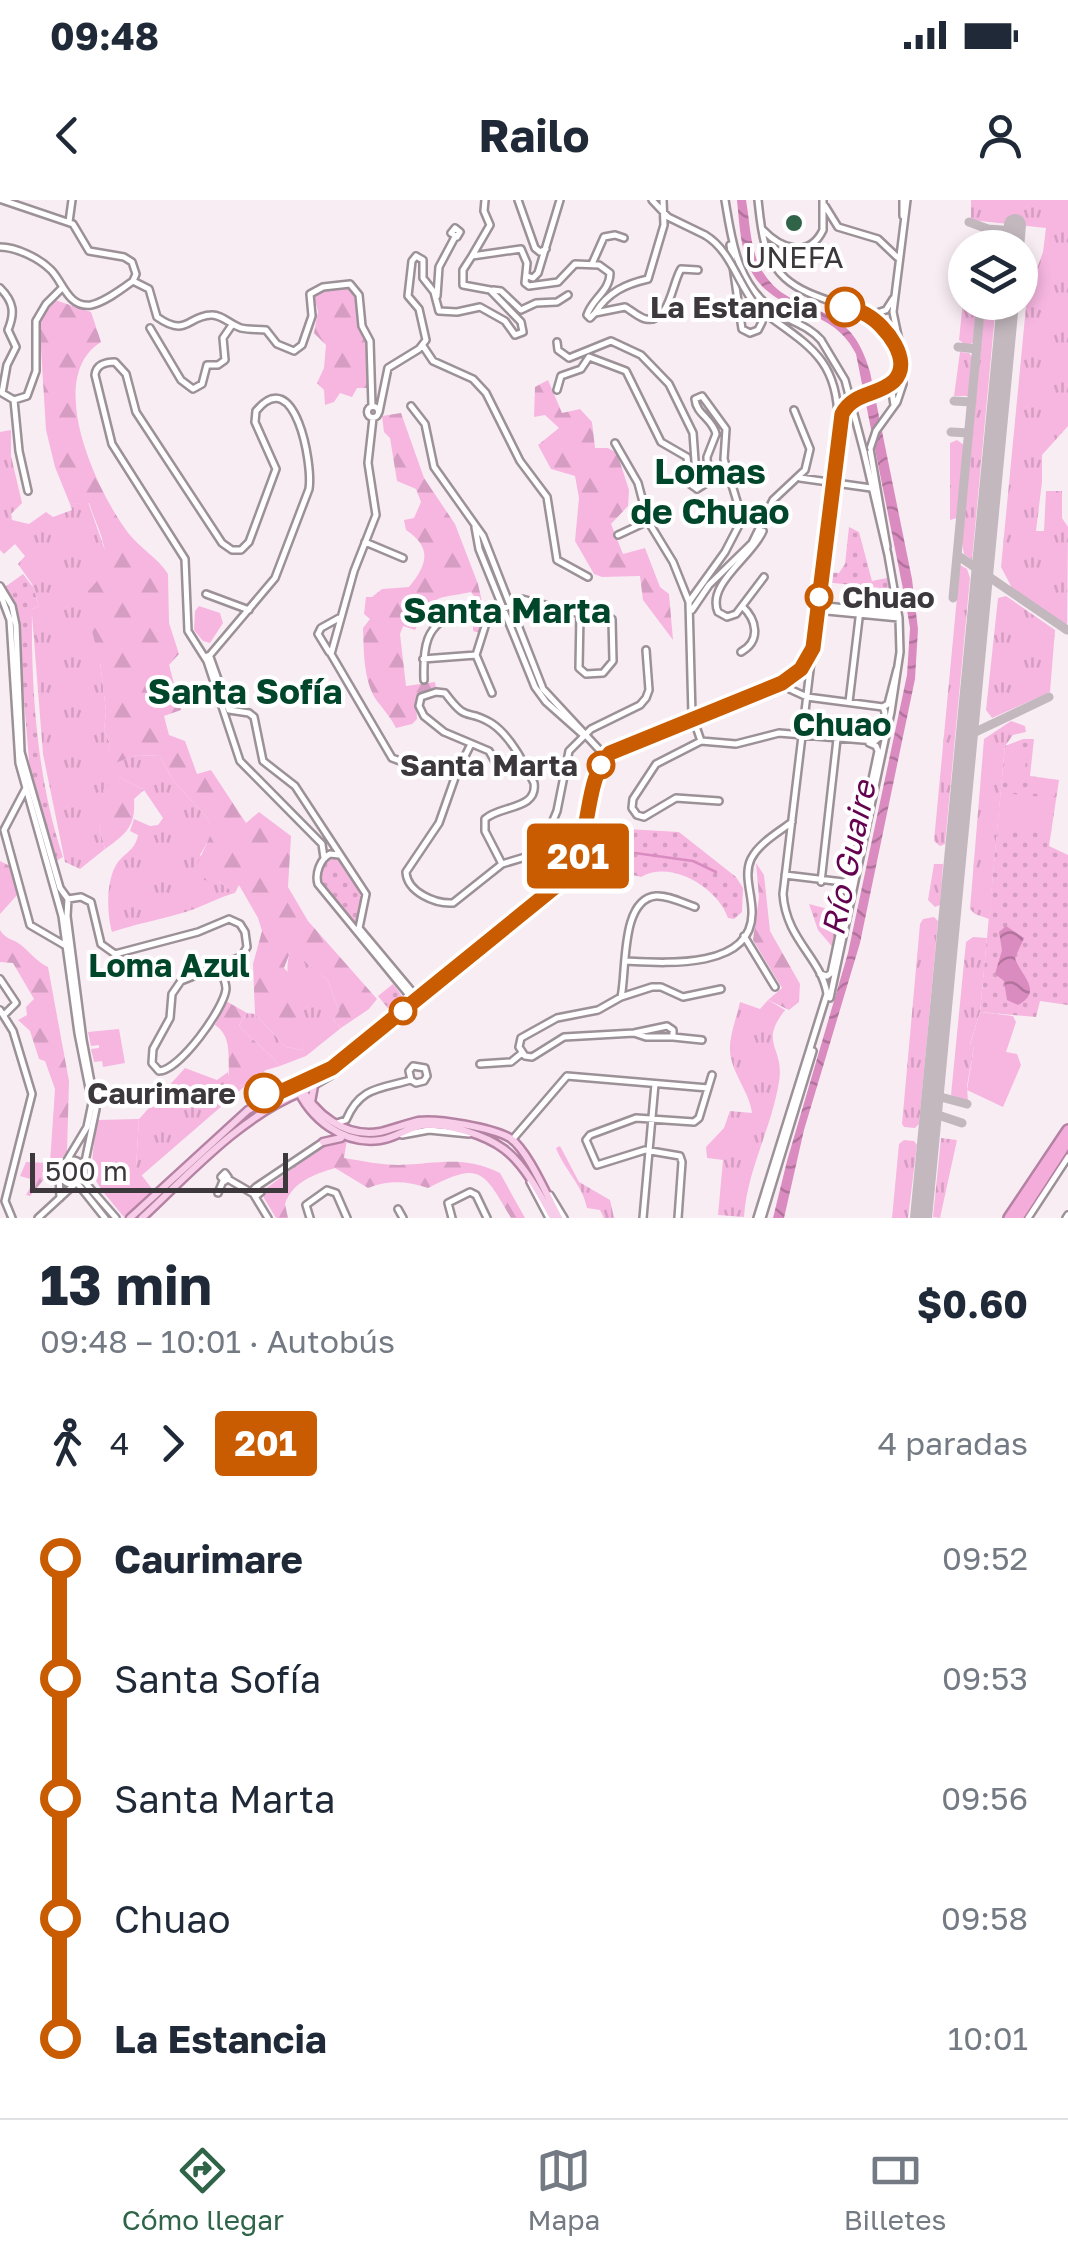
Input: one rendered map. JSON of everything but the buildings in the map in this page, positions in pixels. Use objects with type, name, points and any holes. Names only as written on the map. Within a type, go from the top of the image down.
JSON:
[{"type":"highway","points":[[1009,1218],[1068,1130]]},
{"type":"highway","points":[[1018,1218],[1068,1142]]},
{"type":"main road","points":[[310,1107],[314,1086]]},
{"type":"main road","points":[[142,1218],[212,1153],[299,1088]]},
{"type":"main road","points":[[299,1088],[322,1122],[326,1132],[323,1142]]},
{"type":"main road","points":[[130,1218],[248,1110],[299,1088]]},
{"type":"main road","points":[[278,1104],[310,1107],[334,1127],[367,1136],[422,1126],[467,1130],[515,1148],[528,1162],[534,1180]]},
{"type":"main road","points":[[322,1122],[379,1140],[382,1134]]},
{"type":"main road","points":[[323,1142],[334,1127]]},
{"type":"main road","points":[[467,1130],[486,1141],[506,1145],[534,1180],[556,1218]]},
{"type":"main road","points":[[323,1142],[356,1134],[382,1134]]},
{"type":"street","points":[[0,248],[11,248],[45,266],[78,302],[91,305],[134,281],[136,274],[132,262],[89,250],[80,231],[69,222],[2,200]]},
{"type":"street","points":[[69,222],[72,200]]},
{"type":"street","points":[[485,200],[484,211],[490,225],[463,270],[463,284],[501,291],[521,310],[536,303],[557,302],[568,295]]},
{"type":"street","points":[[518,200],[535,248],[540,252],[546,250]]},
{"type":"street","points":[[527,276],[537,276],[560,200]]},
{"type":"street","points":[[652,200],[664,214],[719,246],[745,293],[758,308],[805,340],[824,364],[837,398],[838,438]]},
{"type":"street","points":[[595,313],[602,302],[625,284],[648,278],[664,200]]},
{"type":"street","points":[[664,200],[682,225]]},
{"type":"street","points":[[725,200],[739,321],[746,332],[760,329],[758,308]]},
{"type":"street","points":[[758,200],[768,255],[786,278],[868,316],[886,332],[898,356],[896,377],[880,389],[856,398],[844,409],[838,438],[784,901],[788,924],[820,974],[827,994],[759,1218]]},
{"type":"street","points":[[761,228],[784,247],[810,245],[823,230],[823,200]]},
{"type":"street","points":[[823,200],[838,228],[884,243],[898,260]]},
{"type":"street","points":[[759,1218],[832,991],[899,664],[898,616],[871,446],[876,431],[894,407],[904,376],[894,326],[905,200]]},
{"type":"street","points":[[727,214],[738,264],[751,290],[776,312],[810,329],[845,380],[888,555]]},
{"type":"street","points":[[592,264],[604,237],[615,234],[624,238]]},
{"type":"street","points":[[436,304],[439,267],[455,237]]},
{"type":"street","points":[[472,256],[518,248],[524,254],[528,286],[553,284],[571,266],[592,264],[608,270],[611,277],[589,308],[588,317],[625,307],[651,319],[668,304],[681,269],[698,270]]},
{"type":"street","points":[[490,290],[521,322],[521,334],[512,335],[504,321],[480,308],[444,312],[423,278],[424,260],[416,256],[412,261],[408,294],[420,313],[426,334],[424,346],[433,361],[470,378],[484,390],[520,461],[547,497],[557,560],[588,577]]},
{"type":"street","points":[[134,281],[150,288],[157,317],[162,321],[188,326],[212,315],[232,325],[266,330],[281,346],[298,350],[312,316],[312,292],[330,286],[353,286],[359,295],[362,326],[370,341],[372,406],[376,415]]},
{"type":"street","points":[[0,288],[13,309],[8,330],[16,347],[7,365],[2,393],[14,400],[27,396],[36,371],[36,320],[62,288]]},
{"type":"street","points":[[868,316],[886,310],[895,293]]},
{"type":"street","points":[[150,328],[180,380],[193,389],[202,384],[207,365],[225,360],[223,338],[232,325]]},
{"type":"street","points":[[558,342],[560,352],[572,358],[610,341],[653,365],[669,384],[693,433],[697,489]]},
{"type":"street","points":[[331,654],[339,618],[377,511],[368,463],[388,368],[424,346]]},
{"type":"street","points":[[557,390],[562,376],[581,369],[589,357],[626,372],[661,442],[686,457],[690,484],[697,489]]},
{"type":"street","points":[[208,656],[275,578],[310,484],[291,404],[280,397],[257,408],[255,419],[276,463],[275,473],[248,542],[244,548],[232,550],[222,543],[136,412],[124,368],[106,363],[96,368],[95,375],[112,444],[185,559],[187,626],[208,656],[242,763],[324,846],[317,881],[417,1002]]},
{"type":"street","points":[[880,389],[892,392],[894,407]]},
{"type":"street","points":[[689,602],[735,536],[739,517],[724,458],[726,428],[702,396],[695,399],[696,405],[712,422],[716,434],[707,456],[708,482],[697,489]]},
{"type":"street","points":[[14,400],[18,451],[28,491]]},
{"type":"street","points":[[412,406],[425,424],[434,467],[483,536],[543,689],[608,758]]},
{"type":"street","points":[[691,613],[709,585],[756,537],[778,496],[808,464],[810,449],[794,410]]},
{"type":"street","points":[[615,443],[638,482],[648,521],[673,562],[689,602],[694,720],[701,741]]},
{"type":"street","points":[[798,478],[872,488]]},
{"type":"street","points":[[764,577],[732,616],[721,615],[715,607],[714,597],[756,546],[766,513]]},
{"type":"street","points":[[618,535],[648,521]]},
{"type":"street","points":[[476,527],[479,549],[540,695],[584,735]]},
{"type":"street","points":[[365,542],[403,558]]},
{"type":"street","points":[[0,590],[14,615],[24,774],[64,899],[80,1046],[92,1108],[86,1128],[60,1172],[60,1199]]},
{"type":"street","points":[[206,594],[249,610]]},
{"type":"street","points":[[492,692],[476,655],[488,616],[526,598],[580,614],[606,614],[613,622],[613,661],[604,674],[586,674],[579,668],[580,614]]},
{"type":"street","points":[[740,652],[752,642],[755,629],[752,616],[742,606]]},
{"type":"street","points":[[818,608],[898,616]]},
{"type":"street","points":[[849,702],[860,612]]},
{"type":"street","points":[[424,680],[427,638],[436,624],[459,614]]},
{"type":"street","points":[[339,618],[318,634],[388,754],[400,762],[429,762],[457,772]]},
{"type":"street","points":[[299,1088],[314,1086],[570,872],[580,853],[596,778],[618,749],[779,686],[798,672],[813,648]]},
{"type":"street","points":[[470,744],[439,823],[408,868],[406,881],[435,900],[450,904],[502,864],[532,855],[544,842],[557,811],[567,756],[584,735],[646,698],[646,650]]},
{"type":"street","points":[[423,659],[476,655]]},
{"type":"street","points":[[779,686],[807,697],[883,707],[888,704],[899,664]]},
{"type":"street","points":[[498,767],[489,751],[444,732],[424,716],[418,706],[421,697],[446,693],[457,711],[492,724],[507,739],[534,783],[536,791],[530,800],[491,814],[485,820],[484,831],[502,864]]},
{"type":"street","points":[[866,742],[881,738],[886,712],[883,707]]},
{"type":"street","points":[[227,714],[248,712],[254,717],[261,756],[268,767],[295,786],[366,894],[355,929]]},
{"type":"street","points":[[299,1088],[332,1068],[564,886],[578,866],[587,841],[608,758],[694,720]]},
{"type":"street","points":[[719,801],[676,798],[644,817],[632,808],[634,794],[656,764],[701,741],[736,744],[776,733],[876,746],[831,973],[820,974]]},
{"type":"street","points":[[821,881],[838,739]]},
{"type":"street","points":[[599,748],[618,749]]},
{"type":"street","points":[[242,763],[253,765],[261,756]]},
{"type":"street","points":[[256,779],[256,769],[268,767]]},
{"type":"street","points":[[870,788],[878,772]]},
{"type":"street","points":[[29,791],[18,800],[4,830],[26,915],[33,928],[67,947]]},
{"type":"street","points":[[29,791],[64,899],[96,1108],[79,1179],[38,1218]]},
{"type":"street","points":[[18,800],[30,803]]},
{"type":"street","points":[[626,961],[701,961],[728,949],[744,936],[752,919],[748,876],[751,859],[762,845],[792,822]]},
{"type":"street","points":[[311,833],[315,826],[321,826]]},
{"type":"street","points":[[782,830],[790,836]]},
{"type":"street","points":[[587,841],[616,843]]},
{"type":"street","points":[[324,858],[332,854],[341,856]]},
{"type":"street","points":[[785,876],[843,882],[851,878]]},
{"type":"street","points":[[821,881],[849,888]]},
{"type":"street","points":[[620,997],[628,930],[642,901],[660,896],[695,907]]},
{"type":"street","points":[[64,899],[81,897],[91,902],[100,940],[104,948],[115,954],[233,920],[243,928],[246,951],[242,957],[219,966],[176,986],[171,1014],[153,1049],[156,1070],[172,1069],[207,1031],[226,990],[219,966]]},
{"type":"street","points":[[845,910],[845,931]]},
{"type":"street","points":[[57,938],[65,932]]},
{"type":"street","points":[[744,936],[775,987]]},
{"type":"street","points":[[0,979],[16,1003],[2,1012],[13,1031],[32,1094],[5,1201],[12,1218]]},
{"type":"street","points":[[522,1053],[520,1042],[527,1032],[564,1016],[605,1008],[620,997],[657,986],[683,997],[721,988]]},
{"type":"street","points":[[480,1064],[510,1062],[522,1053],[536,1056],[564,1037],[634,1033],[646,1038],[702,1040]]},
{"type":"street","points":[[678,1218],[680,1156],[649,1150],[597,1165],[586,1140],[627,1121],[694,1122],[699,1118],[712,1074]]},
{"type":"street","points":[[506,1145],[567,1076],[708,1088]]},
{"type":"street","points":[[334,1127],[346,1120],[356,1100],[366,1093],[410,1080]]},
{"type":"street","points":[[642,1218],[655,1084]]},
{"type":"street","points":[[350,1111],[356,1134]]},
{"type":"street","points":[[218,1193],[225,1180],[257,1190],[323,1142]]},
{"type":"street","points":[[1028,1218],[1068,1157]]},
{"type":"street","points":[[66,1162],[76,1161],[79,1179],[106,1218]]},
{"type":"street","points":[[60,1172],[64,1182],[79,1179]]},
{"type":"street","points":[[79,1179],[116,1218]]},
{"type":"street","points":[[257,1190],[268,1218]]},
{"type":"street","points":[[310,1218],[306,1205],[327,1190],[336,1193],[347,1218]]},
{"type":"street","points":[[452,1218],[448,1203],[470,1192],[487,1218]]},
{"type":"street","points":[[398,1209],[403,1218]]},
{"type":"green space","points":[[971,200],[1068,200],[1068,426],[1042,455],[1036,531],[1044,531],[1046,491],[1062,491],[1062,518],[1068,527],[1067,627],[1012,588],[1001,567],[1025,320],[1038,320],[1038,266],[1046,228],[971,220]]},
{"type":"green space","points":[[349,287],[361,301],[357,320],[369,339],[369,388],[357,388],[352,397],[340,393],[334,402],[325,405],[324,390],[317,383],[324,368],[326,345],[314,333],[318,311],[314,297],[322,291]]},
{"type":"green space","points":[[52,299],[91,312],[101,342],[84,359],[77,382],[76,408],[82,437],[91,465],[117,516],[168,574],[169,623],[179,654],[169,665],[181,710],[164,716],[169,735],[185,741],[197,774],[211,770],[246,823],[259,812],[291,836],[288,887],[308,921],[377,999],[341,1028],[333,1020],[339,1011],[328,981],[291,950],[284,968],[301,986],[304,1050],[286,1047],[255,1014],[253,964],[262,931],[239,885],[235,893],[219,882],[196,879],[195,869],[211,834],[209,820],[173,780],[160,756],[137,755],[104,767],[110,744],[104,730],[106,711],[100,662],[89,619],[88,591],[103,570],[105,549],[89,503],[70,504],[46,430],[40,332]]},
{"type":"green space","points":[[961,320],[976,320],[974,342],[967,346],[959,340]]},
{"type":"green space","points":[[983,320],[994,320],[972,560],[964,554]]},
{"type":"green space","points":[[960,352],[972,357],[969,396],[954,396]]},
{"type":"green space","points":[[548,380],[562,413],[580,409],[592,422],[595,448],[617,453],[629,490],[628,506],[611,524],[623,554],[645,548],[660,587],[669,594],[673,640],[643,600],[640,576],[594,574],[575,541],[579,498],[575,476],[551,469],[538,445],[559,428],[545,415],[534,417],[535,387]]},
{"type":"green space","points":[[401,413],[424,478],[455,524],[483,606],[495,604],[496,608],[488,614],[480,633],[473,631],[471,592],[436,600],[415,630],[403,626],[400,634],[406,686],[435,682],[436,688],[416,700],[417,719],[412,724],[396,728],[369,684],[363,628],[370,619],[364,614],[366,597],[382,589],[409,587],[423,564],[424,550],[406,530],[404,520],[414,518],[421,502],[416,489],[397,481],[390,438],[384,432],[382,416]]},
{"type":"green space","points":[[11,430],[11,456],[22,503],[11,514],[12,520],[29,524],[46,512],[53,517],[72,510],[70,504],[88,502],[107,556],[100,662],[106,711],[104,730],[110,744],[105,766],[137,755],[160,756],[173,780],[209,820],[212,834],[200,855],[219,882],[235,893],[189,911],[112,932],[108,908],[110,882],[118,862],[136,841],[138,835],[130,831],[134,819],[150,826],[158,825],[163,818],[144,790],[119,777],[99,826],[105,849],[80,869],[65,862],[43,754],[32,615],[32,609],[39,606],[32,584],[18,564],[25,556],[15,544],[4,554],[0,550],[0,432]]},
{"type":"green space","points":[[957,440],[964,445],[957,518],[950,520],[950,443]]},
{"type":"green space","points":[[849,527],[859,532],[872,581],[887,578],[890,589],[824,582],[825,572],[839,573],[845,564]]},
{"type":"green space","points":[[960,565],[967,569],[970,578],[945,844],[940,846],[934,841]]},
{"type":"green space","points":[[23,574],[33,587],[39,606],[32,609],[35,703],[47,797],[63,857],[56,861],[30,772],[17,617],[5,587]]},
{"type":"green space","points":[[1006,596],[1055,630],[1050,692],[992,718],[986,710],[998,598]]},
{"type":"green space","points":[[199,606],[220,613],[223,623],[210,643],[194,630]]},
{"type":"green space","points":[[1011,721],[1025,726],[1026,732],[1013,735],[1005,746],[989,919],[970,909],[984,739]]},
{"type":"green space","points":[[1034,739],[1030,776],[1059,780],[1049,846],[1068,855],[1068,1005],[1040,1001],[1036,1017],[980,1012],[1005,746]]},
{"type":"green space","points":[[1006,745],[1027,748],[1024,779],[1003,776]]},
{"type":"green space","points":[[119,777],[144,790],[134,799],[128,828],[105,849],[99,826],[103,790]]},
{"type":"green space","points":[[1030,777],[1057,780],[1055,796],[1028,793]]},
{"type":"green space","points":[[1001,793],[1054,798],[1051,833],[998,827]]},
{"type":"green space","points":[[627,829],[679,832],[736,877],[743,888],[742,912],[734,919],[728,918],[704,887],[679,874],[653,872],[641,877],[616,871],[612,854],[623,845],[621,834]]},
{"type":"green space","points":[[326,856],[341,856],[366,894],[359,928],[352,927],[318,884],[317,875]]},
{"type":"green space","points":[[0,861],[10,866],[18,894],[0,914]]},
{"type":"green space","points":[[756,863],[764,875],[770,931],[800,984],[799,1002],[789,1010],[768,1000],[782,988],[753,940],[759,897]]},
{"type":"green space","points":[[934,864],[943,864],[940,905],[935,907],[928,900]]},
{"type":"green space","points":[[809,904],[845,907],[835,950],[818,930]]},
{"type":"green space","points":[[934,917],[938,921],[919,1124],[915,1128],[904,1127],[920,924],[923,919]]},
{"type":"green space","points":[[0,930],[48,967],[69,1081],[67,1152],[30,1196],[26,1195],[34,1180],[20,1176],[26,1162],[50,1163],[55,1089],[30,1031],[18,1020],[27,1015],[26,1007],[34,999],[13,963],[0,962]]},
{"type":"green space","points":[[973,937],[987,938],[980,1012],[970,1044],[974,1046],[968,1102],[951,1095],[966,942]]},
{"type":"green space","points":[[291,949],[328,981],[339,1011],[333,1020],[341,1028],[306,1056],[280,1066],[239,1025],[247,1013],[255,1014],[286,1047],[304,1050],[289,986]]},
{"type":"green space","points":[[393,984],[405,1000],[391,1012],[378,996]]},
{"type":"green space","points":[[768,1000],[785,1010],[773,1039],[780,1070],[775,1100],[744,1217],[718,1215],[723,1160],[707,1158],[706,1147],[724,1128],[730,1111],[752,1113],[731,1059],[732,1033],[740,1002],[760,1009]]},
{"type":"green space","points":[[226,1001],[247,1013],[239,1025],[280,1066],[266,1070],[245,1086],[230,1084],[227,1044],[215,1025]]},
{"type":"green space","points":[[980,1012],[1013,1016],[1016,1022],[1006,1052],[1017,1054],[1021,1065],[1003,1107],[967,1090],[974,1046],[970,1045]]},
{"type":"green space","points":[[119,1029],[125,1063],[103,1067],[102,1061],[94,1062],[91,1049],[99,1045],[91,1046],[88,1032]]},
{"type":"green space","points":[[185,1068],[217,1080],[228,1072],[231,1084],[245,1086],[141,1176],[136,1168],[139,1119]]},
{"type":"green space","points":[[139,1119],[136,1168],[153,1190],[124,1217],[93,1173],[97,1120]]},
{"type":"green space","points":[[941,1138],[957,1140],[940,1218],[933,1217]]},
{"type":"green space","points":[[347,1140],[344,1158],[392,1165],[462,1162],[487,1167],[500,1173],[525,1218],[511,1218],[494,1189],[478,1175],[459,1175],[428,1188],[398,1182],[368,1188],[335,1168],[299,1185],[285,1204],[288,1218],[276,1218],[264,1198],[264,1190],[324,1145]]},
{"type":"green space","points":[[904,1140],[917,1145],[908,1218],[892,1218],[899,1144]]},
{"type":"green space","points":[[560,1146],[579,1182],[610,1200],[614,1218],[604,1218],[600,1210],[587,1208],[556,1148]]},
{"type":"green space","points":[[72,1160],[84,1172],[72,1184],[60,1172]]},
{"type":"water","name":"Río Guaire","points":[[737,200],[746,200],[755,253],[774,286],[834,318],[848,329],[860,347],[870,372],[912,579],[918,629],[915,679],[860,943],[804,1130],[784,1218],[773,1218],[848,953],[907,675],[910,628],[856,354],[832,326],[770,293],[757,280],[745,254]]},
{"type":"water","points":[[1006,926],[1024,938],[1015,958],[1030,989],[1026,1000],[1018,1005],[1007,1000],[1004,981],[995,974],[1002,950],[999,932]]},
{"type":"waterway","points":[[635,853],[693,861],[716,872]]},
{"type":"taxiway","points":[[969,222],[988,229]]},
{"type":"taxiway","points":[[988,230],[1002,230]]},
{"type":"taxiway","points":[[953,598],[979,320]]},
{"type":"taxiway","points":[[958,347],[977,349]]},
{"type":"taxiway","points":[[954,401],[972,402]]},
{"type":"taxiway","points":[[951,432],[969,433]]},
{"type":"taxiway","points":[[957,555],[1067,630]]},
{"type":"taxiway","points":[[967,736],[1049,697]]},
{"type":"taxiway","points":[[933,1095],[967,1104]]},
{"type":"taxiway","points":[[932,1113],[962,1123]]},
{"type":"runway","points":[[1015,225],[1015,230]]},
{"type":"runway","points":[[921,1218],[1006,320]]},
{"type":"bus line","name":"201","points":[[264,1093],[280,1092],[332,1068],[560,883],[580,853],[598,771],[610,753],[782,683],[801,669],[813,648],[842,414],[854,400],[893,382],[899,370],[894,342],[886,332],[868,316],[845,307]]},
{"type":"place","name":"UNEFA","points":[[794,223]]},
{"type":"place","name":"La Estancia","points":[[845,307]]},
{"type":"place","name":"Chuao","points":[[819,597]]},
{"type":"place","name":"Santa Marta","points":[[601,765]]},
{"type":"place","name":"Caurimare","points":[[264,1093]]},
{"type":"district","name":"Lomas de Chuao","points":[[710,491]]},
{"type":"district","name":"Santa Marta","points":[[507,610]]},
{"type":"district","name":"Santa Sofía","points":[[245,691]]},
{"type":"district","name":"Chuao","points":[[842,724]]},
{"type":"district","name":"Loma Azul","points":[[169,965]]}]
